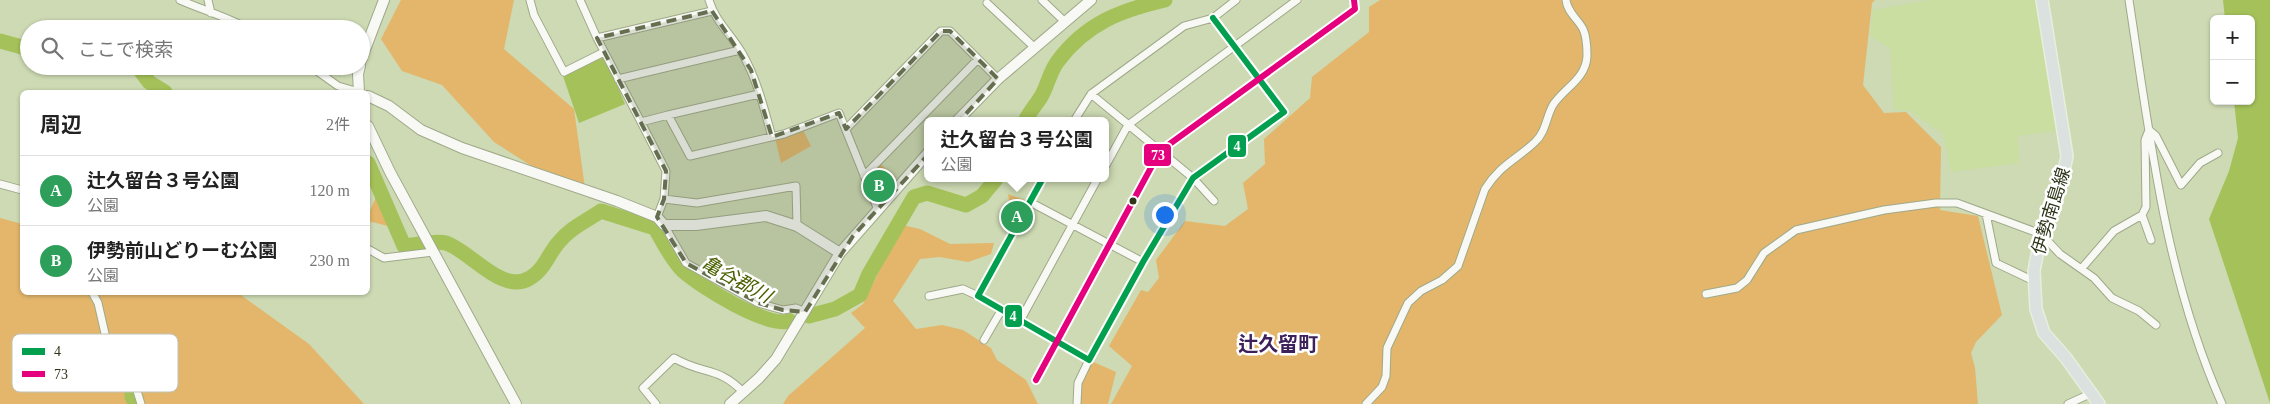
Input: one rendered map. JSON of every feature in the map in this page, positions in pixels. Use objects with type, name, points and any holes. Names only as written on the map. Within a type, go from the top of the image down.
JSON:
[{"type":"main road","name":"伊勢南島線","points":[[2042,0],[2067,156],[2062,181],[2041,234],[2034,281],[2036,309],[2044,333],[2099,404]]},
{"type":"street","points":[[180,0],[211,14],[224,16],[232,20]]},
{"type":"street","points":[[208,0],[211,14]]},
{"type":"street","points":[[370,37],[384,0]]},
{"type":"street","points":[[530,0],[534,15],[564,72],[604,52]]},
{"type":"street","points":[[580,0],[604,52],[666,171],[660,221],[686,263],[758,303],[783,310],[796,308],[805,312]]},
{"type":"street","points":[[708,0],[712,11],[740,50],[751,70],[772,137]]},
{"type":"street","points":[[1042,0],[1064,21]]},
{"type":"street","points":[[962,117],[998,79],[1091,0]]},
{"type":"street","points":[[1077,117],[1091,94],[1184,26],[1213,18],[1236,0]]},
{"type":"street","points":[[1109,160],[1128,125],[1297,0]]},
{"type":"street","points":[[1036,380],[1160,151],[1355,9],[1354,0]]},
{"type":"street","points":[[1366,404],[1382,387],[1386,376],[1387,348],[1408,302],[1421,291],[1442,280],[1458,266],[1485,189],[1491,179],[1509,160],[1535,142],[1543,132],[1554,104],[1579,78],[1587,58],[1587,42],[1584,30],[1568,8],[1566,0]]},
{"type":"street","points":[[2129,0],[2159,197],[2177,275],[2199,347],[2222,404]]},
{"type":"street","points":[[987,3],[1034,47]]},
{"type":"street","points":[[597,38],[712,11]]},
{"type":"street","points":[[1077,404],[1078,383],[1089,360],[1143,262],[1193,178],[1284,112],[1213,18]]},
{"type":"street","points":[[846,129],[941,31],[950,32],[998,79]]},
{"type":"street","points":[[618,79],[740,50]]},
{"type":"street","points":[[864,176],[978,59]]},
{"type":"street","points":[[323,75],[338,86],[353,90]]},
{"type":"street","points":[[360,75],[360,90]]},
{"type":"street","points":[[640,122],[759,94]]},
{"type":"street","points":[[1091,94],[1193,178],[1214,201]]},
{"type":"street","points":[[370,97],[389,106],[421,130],[462,148],[617,201],[660,221],[696,224],[757,215],[774,217],[797,226],[840,253]]},
{"type":"street","points":[[668,115],[690,156],[772,137],[839,113],[878,210]]},
{"type":"street","points":[[370,130],[431,249],[516,404]]},
{"type":"street","points":[[2082,268],[2114,231],[2142,215],[2146,206],[2145,140],[2149,130]]},
{"type":"street","points":[[2149,130],[2156,136],[2181,185],[2200,163],[2218,153]]},
{"type":"street","points":[[730,404],[744,393],[776,359],[840,253],[924,157]]},
{"type":"street","points":[[978,296],[1041,182]]},
{"type":"street","points":[[1021,319],[1096,182]]},
{"type":"street","points":[[0,184],[20,189]]},
{"type":"street","points":[[664,199],[697,203],[796,186],[797,226]]},
{"type":"street","points":[[1030,202],[1143,262]]},
{"type":"street","points":[[1706,294],[1737,288],[1747,280],[1764,253],[1796,230],[1884,210],[1936,203],[1957,204],[2041,234],[2060,254],[2082,268],[2112,298],[2139,311],[2156,325]]},
{"type":"street","points":[[1986,214],[1996,263],[2034,281]]},
{"type":"street","points":[[2142,215],[2151,240]]},
{"type":"street","points":[[370,250],[384,258],[431,249]]},
{"type":"street","points":[[929,296],[963,289],[1021,319],[1089,360]]},
{"type":"street","points":[[94,295],[98,303],[105,334]]},
{"type":"street","points":[[984,340],[1002,309]]},
{"type":"street","points":[[656,404],[643,388],[674,358],[691,368],[718,372],[733,381],[744,393]]},
{"type":"street","points":[[137,392],[141,404]]},
{"type":"street","points":[[2068,404],[2092,393]]},
{"type":"highlighted area","points":[[712,11],[751,70],[772,137],[839,113],[846,129],[941,31],[950,31],[998,79],[853,236],[805,312],[783,310],[758,303],[686,263],[657,217],[664,199],[666,171],[597,38]]},
{"type":"shaded area","points":[[401,0],[514,0],[504,49],[574,109],[585,188],[544,174],[494,142],[442,85],[402,71],[381,39]]},
{"type":"shaded area","points":[[1380,0],[1875,0],[1872,3],[1863,85],[1884,113],[1906,112],[1941,147],[1940,210],[1978,216],[2002,315],[1976,342],[1971,353],[1975,368],[1978,404],[1111,404],[1132,366],[1109,346],[1141,290],[1148,292],[1159,278],[1156,260],[1185,221],[1225,226],[1248,209],[1243,183],[1265,164],[1264,139],[1310,98],[1312,77],[1369,32],[1369,7]]},
{"type":"shaded area","points":[[1930,0],[2037,0],[2052,95],[2055,131],[2017,136],[2020,163],[1951,172],[1943,134],[1909,111],[1894,110],[1890,48],[1870,36],[1873,10]]},
{"type":"shaded area","points":[[2223,0],[2270,0],[2270,403],[2209,219],[2229,171],[2238,138],[2234,105],[2255,105],[2255,15],[2225,15]]},
{"type":"shaded area","points":[[604,52],[625,104],[579,123],[563,76]]},
{"type":"shaded area","points":[[803,130],[811,146],[781,163],[775,138]]},
{"type":"shaded area","points":[[880,164],[896,177],[874,203],[868,179]]},
{"type":"shaded area","points":[[1008,194],[1030,202],[1014,231]]},
{"type":"shaded area","points":[[377,195],[391,201],[404,230],[370,222],[370,211]]},
{"type":"shaded area","points":[[0,218],[20,223],[20,295],[241,295],[309,344],[364,404],[0,404]]},
{"type":"shaded area","points":[[902,225],[920,229],[950,244],[994,243],[991,254],[968,262],[940,257],[920,259],[893,301],[916,329],[942,325],[963,330],[991,348],[997,360],[1026,380],[1038,404],[783,404],[788,396],[865,328],[851,313],[863,304]]},
{"type":"shaded area","points":[[1089,360],[1116,372],[1108,404],[1078,404],[1078,389]]},
{"type":"waterway","name":"亀谷郡川","points":[[1027,117],[1042,95],[1055,65],[1080,37],[1106,20],[1134,8],[1165,0]]},
{"type":"waterway","name":"亀谷郡川","points":[[0,41],[20,47]]},
{"type":"waterway","name":"亀谷郡川","points":[[144,75],[149,82],[162,90]]},
{"type":"waterway","name":"亀谷郡川","points":[[370,168],[404,246],[431,242],[446,243],[498,277],[519,282],[535,275],[558,243],[568,233],[601,211],[655,228],[671,256],[683,271],[719,296],[766,318],[780,322],[790,321]]},
{"type":"waterway","name":"亀谷郡川","points":[[809,316],[835,309],[860,295],[869,274],[914,197],[927,193],[966,205],[982,196],[994,182]]},
{"type":"waterway","points":[[132,392],[136,404]]},
{"type":"transit line","name":"73","points":[[1036,380],[1160,151],[1355,9],[1354,0]]},
{"type":"transit line","name":"4","points":[[1041,182],[978,296],[1089,360],[1143,262],[1193,178],[1284,112],[1213,18]]},
{"type":"place","name":"伊勢前山どりーむ公園","points":[[879,186]]},
{"type":"place","name":"辻久留台３号公園","points":[[1017,217]]},
{"type":"district","name":"辻久留町","points":[[1278,344]]}]
